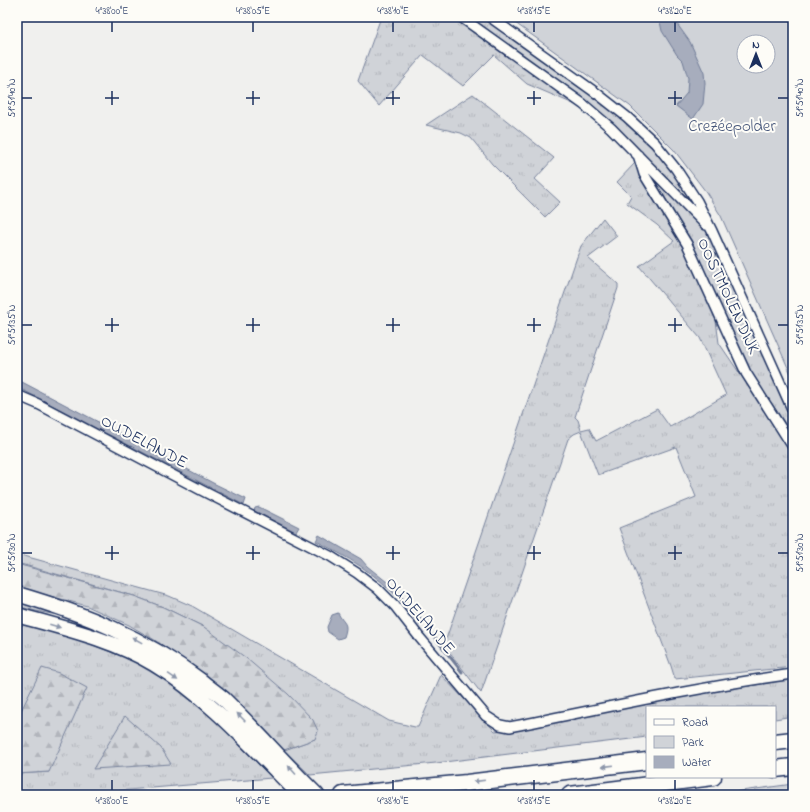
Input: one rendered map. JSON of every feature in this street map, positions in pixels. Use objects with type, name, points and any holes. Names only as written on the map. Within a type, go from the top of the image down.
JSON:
[{"type":"highway","points":[[776,742],[793,740]]},
{"type":"highway","points":[[343,795],[467,783],[646,761]]},
{"type":"highway","points":[[776,769],[793,767]]},
{"type":"highway","points":[[570,795],[705,778]]},
{"type":"main road","points":[[17,594],[55,605],[121,631],[187,670],[223,698],[316,795]]},
{"type":"main road","points":[[17,615],[88,636],[122,648],[153,664],[192,691],[223,717],[300,795]]},
{"type":"street","name":"OOSTMOLENDIJK","points":[[461,17],[583,104],[611,128],[712,231]]},
{"type":"street","name":"OOSTMOLENDIJK","points":[[490,17],[599,95],[627,117],[650,139],[676,169],[697,201],[712,231],[793,412]]},
{"type":"street","name":"OOSTMOLENDIJK","points":[[638,155],[644,174],[688,244],[746,373],[793,447]]},
{"type":"street","name":"OUDELANDE","points":[[17,395],[38,404],[200,490],[330,556],[357,573],[378,589],[395,606],[486,716],[500,725],[510,727],[679,693],[793,674]]},
{"type":"green space","points":[[381,17],[455,17],[583,108],[527,84],[494,55],[463,86],[423,55],[379,106],[358,81]]},
{"type":"green space","points":[[468,17],[483,17],[596,96],[624,119],[657,153],[680,180],[695,205],[606,117]]},
{"type":"green space","name":"Crezéepolder","points":[[507,17],[793,17],[793,379],[721,216],[706,192],[674,150],[630,106]]},
{"type":"green space","points":[[473,94],[554,158],[535,179],[560,202],[545,217],[492,164],[471,138],[461,133],[426,125]]},
{"type":"green space","points":[[635,163],[682,239],[715,313],[719,343],[793,452],[793,667],[675,679],[619,528],[696,497],[676,447],[598,475],[581,431],[568,439],[481,693],[444,645],[581,246],[603,218],[617,236],[588,258],[618,284],[618,288],[575,417],[578,420],[581,430],[589,428],[596,441],[657,409],[670,427],[726,395],[700,338],[639,266],[674,241],[657,225],[627,203],[631,196],[617,182]]},
{"type":"green space","points":[[647,168],[707,229],[793,424],[793,435],[749,370],[685,231]]},
{"type":"green space","points":[[17,554],[169,596],[192,606],[389,721],[415,727],[418,727],[441,675],[495,731],[525,728],[680,697],[793,679],[793,716],[776,719],[776,706],[646,706],[646,737],[436,763],[310,775],[284,750],[315,739],[204,627],[163,607],[134,596],[17,563]]},
{"type":"green space","points":[[17,564],[134,596],[163,607],[204,627],[246,658],[288,694],[313,720],[318,731],[315,739],[284,750],[250,716],[198,669],[153,639],[129,625],[87,606],[17,587]]},
{"type":"green space","points":[[17,600],[63,616],[17,606]]},
{"type":"green space","points":[[17,620],[60,632],[129,659],[166,681],[224,727],[240,746],[272,778],[68,795],[17,795],[17,774],[49,772],[17,719]]},
{"type":"green space","points":[[42,668],[59,673],[87,688],[49,772],[17,774],[17,719]]},
{"type":"green space","points":[[125,716],[161,748],[171,764],[93,769]]},
{"type":"green space","points":[[793,784],[793,795],[712,795]]},
{"type":"water","points":[[659,17],[675,17],[677,24],[690,42],[704,73],[705,83],[703,104],[693,119],[676,106],[687,93],[688,78],[683,61],[677,55],[662,31]]},
{"type":"water","points":[[22,382],[246,499],[244,505],[17,387],[18,384]]},
{"type":"water","points":[[259,507],[299,527],[296,532],[254,511],[255,508]]},
{"type":"water","points":[[319,535],[361,559],[367,566],[392,586],[425,623],[420,626],[399,599],[371,574],[350,559],[316,541]]},
{"type":"water","points":[[338,613],[346,626],[346,629],[344,637],[338,639],[328,632],[327,627],[332,615]]},
{"type":"waterway","points":[[433,635],[462,672]]}]
